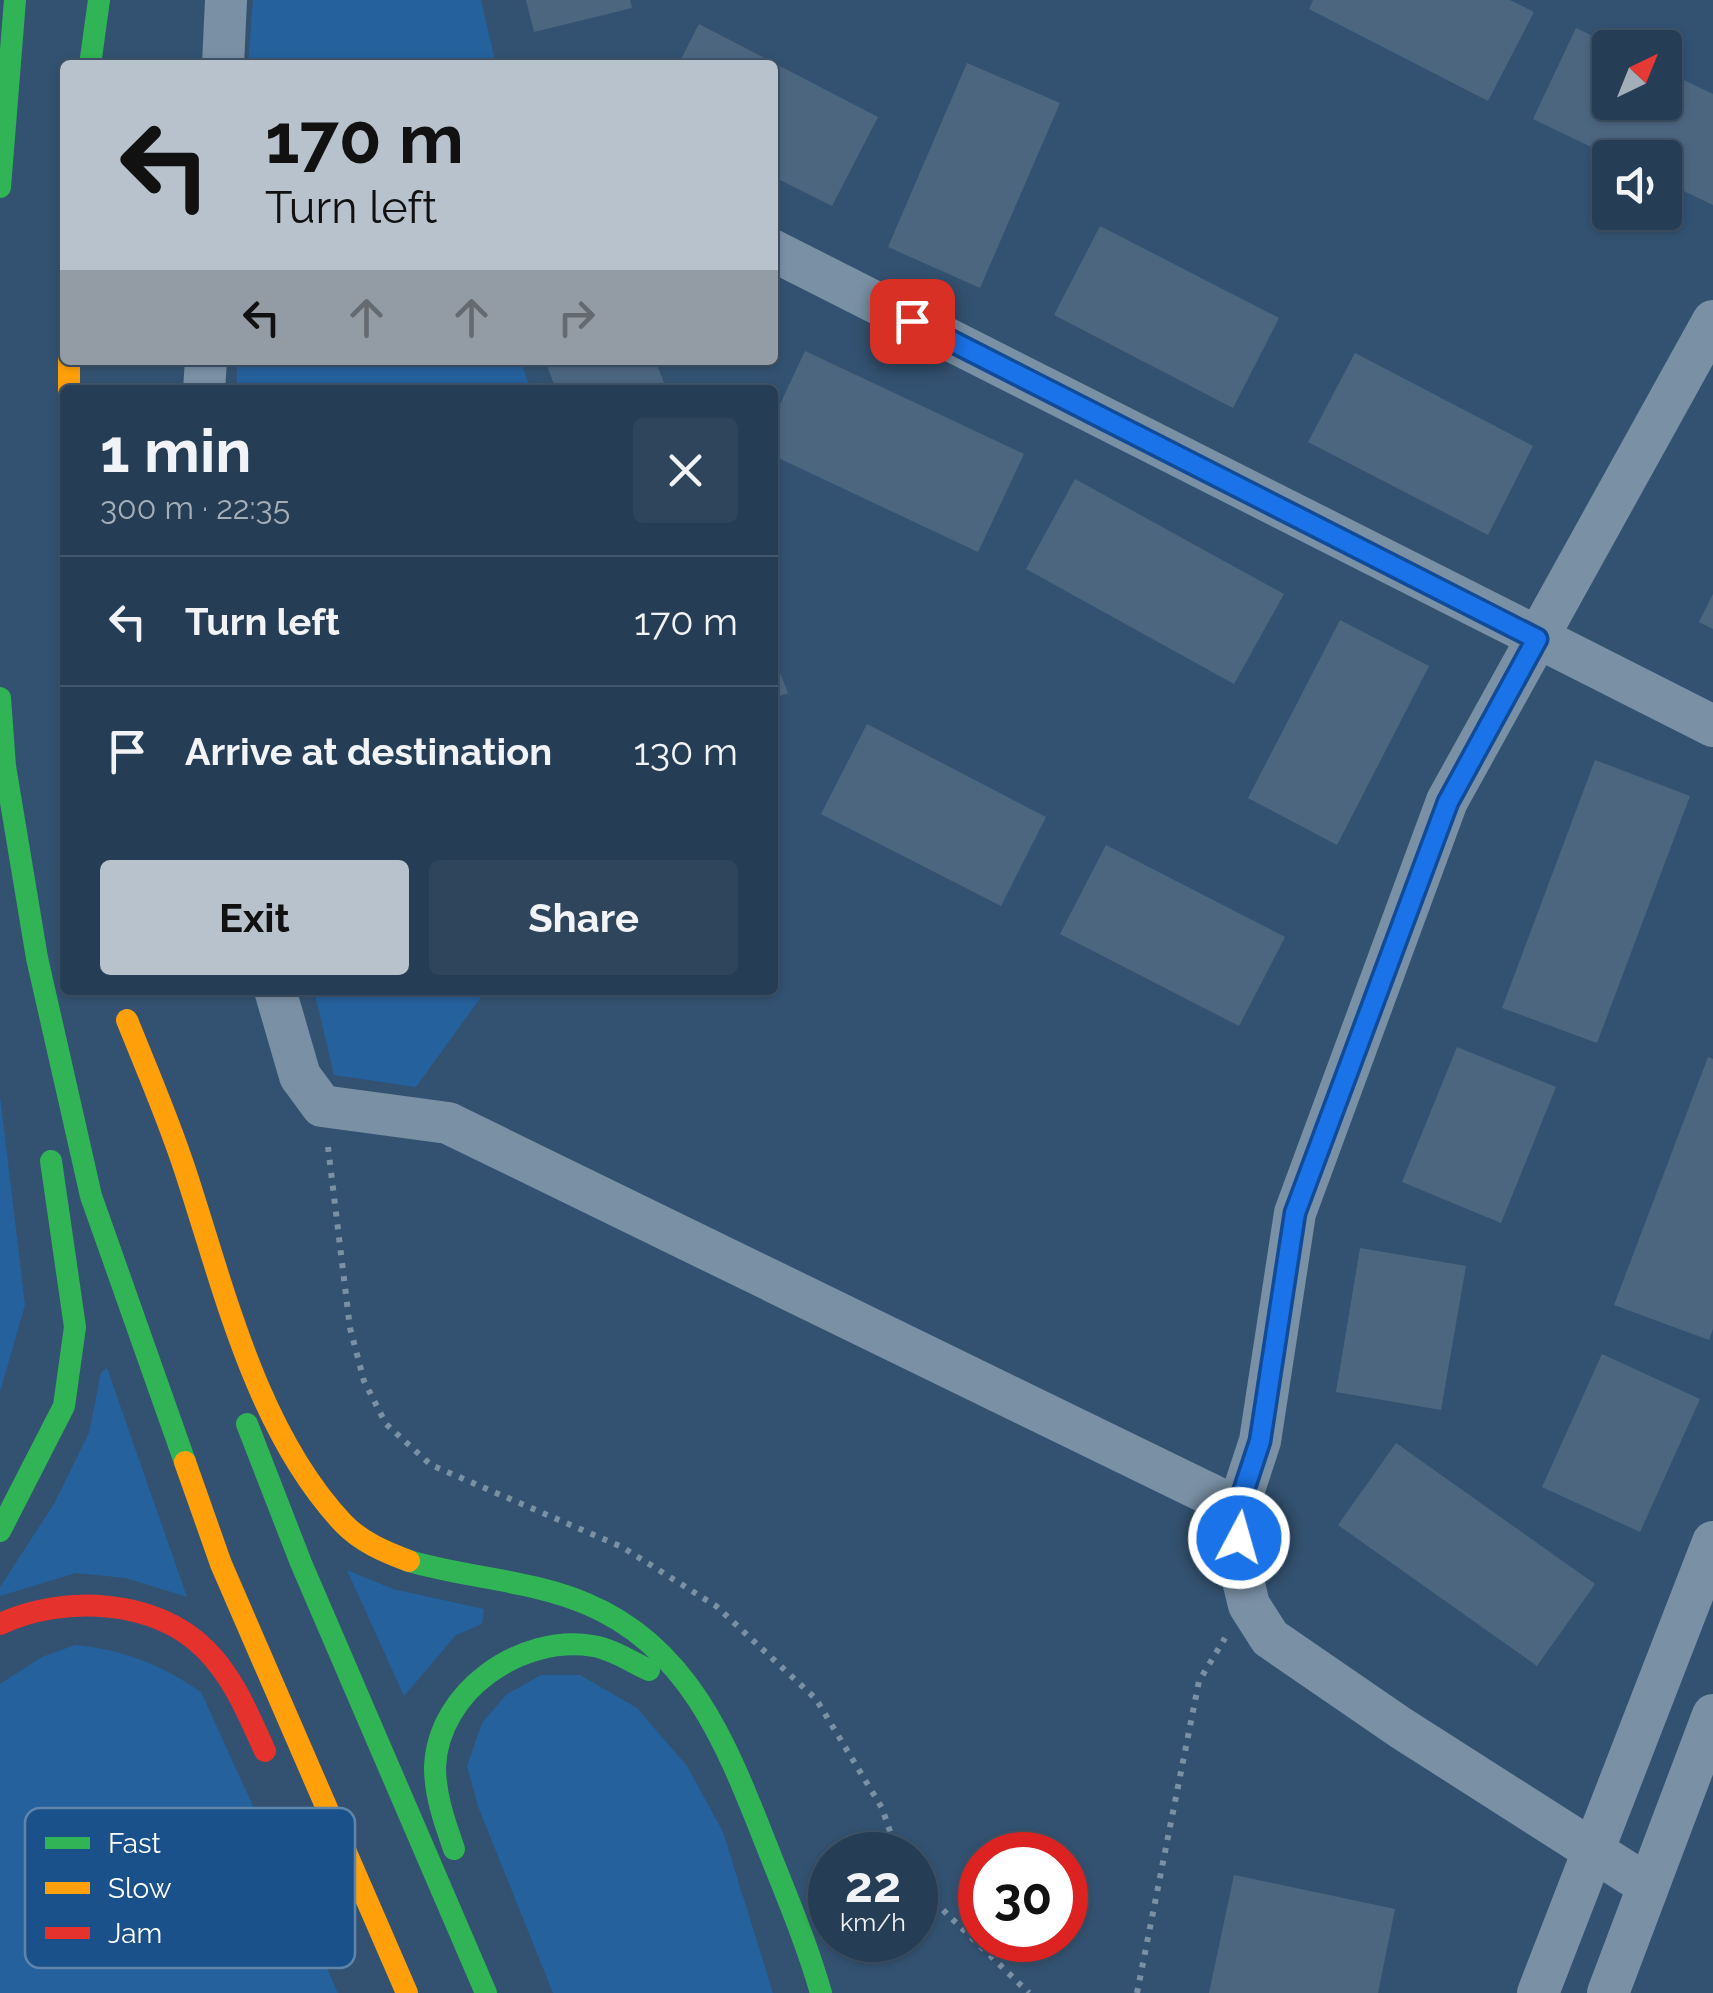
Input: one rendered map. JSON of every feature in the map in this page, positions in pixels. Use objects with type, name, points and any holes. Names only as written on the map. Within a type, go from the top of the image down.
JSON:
[{"type":"highway","points":[[0,187],[15,0]]},
{"type":"highway","points":[[91,60],[99,0]]},
{"type":"highway","points":[[0,698],[5,766],[30,912],[91,1196],[221,1564],[326,1808]]},
{"type":"highway","points":[[22,1006],[30,912]]},
{"type":"highway","points":[[123,995],[160,1170]]},
{"type":"highway","points":[[126,1020],[168,1118],[255,1367],[283,1433],[324,1501],[364,1542],[463,1574],[554,1592],[625,1624],[674,1664],[722,1729],[821,1993]]},
{"type":"highway","points":[[0,1531],[64,1406],[75,1327],[60,1205],[45,1133]]},
{"type":"highway","points":[[238,1404],[301,1563],[487,1993]]},
{"type":"highway","points":[[0,1624],[50,1608],[89,1605],[143,1615],[192,1637],[219,1664],[272,1766]]},
{"type":"highway","points":[[487,1993],[466,1892],[438,1796],[436,1761],[445,1724],[471,1690],[507,1660],[549,1644],[594,1646],[650,1671],[722,1729]]},
{"type":"highway","points":[[355,1876],[405,1993]]},
{"type":"highway","points":[[355,1910],[405,1993]]},
{"type":"street","points":[[223,60],[226,0]]},
{"type":"street","points":[[778,253],[1713,726]]},
{"type":"street","points":[[1647,1884],[1270,1638],[1249,1605],[1240,1568],[1238,1508],[1260,1441],[1295,1213],[1448,802],[1713,321]]},
{"type":"street","points":[[276,995],[300,1076],[322,1106],[448,1124],[1238,1508]]},
{"type":"street","points":[[1538,1993],[1713,1542]]},
{"type":"street","points":[[1608,1993],[1713,1715]]},
{"type":"path","points":[[322,1106],[350,1328],[364,1382],[386,1424],[431,1466],[622,1547],[716,1606],[816,1700],[882,1808],[890,1832]]},
{"type":"path","points":[[1137,1993],[1199,1681],[1249,1605]]},
{"type":"path","points":[[938,1905],[1029,1993]]},
{"type":"shaded area","points":[[253,0],[481,0],[495,60],[248,60]]},
{"type":"shaded area","points":[[237,365],[522,365],[529,385],[237,385]]},
{"type":"shaded area","points":[[315,995],[482,995],[416,1087],[334,1075]]},
{"type":"shaded area","points":[[0,1096],[25,1305],[0,1392]]},
{"type":"shaded area","points":[[107,1368],[187,1597],[126,1578],[76,1573],[0,1596],[0,1587],[54,1504],[89,1433],[101,1372]]},
{"type":"shaded area","points":[[347,1570],[393,1589],[484,1609],[482,1624],[456,1635],[404,1696]]},
{"type":"shaded area","points":[[75,1645],[110,1651],[141,1660],[201,1692],[254,1808],[25,1808],[25,1968],[327,1968],[338,1993],[0,1993],[0,1684],[42,1657]]},
{"type":"shaded area","points":[[541,1675],[580,1675],[637,1708],[687,1766],[723,1832],[773,1993],[553,1993],[479,1809],[467,1766],[482,1723],[506,1695]]},
{"type":"building","points":[[526,0],[630,0],[632,8],[534,32]]},
{"type":"building","points":[[1313,0],[1510,0],[1534,12],[1488,101],[1309,9]]},
{"type":"building","points":[[699,24],[768,60],[681,60]]},
{"type":"building","points":[[1576,28],[1592,36],[1592,120],[1682,120],[1682,79],[1713,94],[1713,205],[1682,190],[1682,140],[1592,140],[1592,147],[1533,119]]},
{"type":"building","points":[[967,63],[1060,103],[980,288],[888,247]]},
{"type":"building","points":[[778,65],[878,117],[832,206],[778,179]]},
{"type":"building","points":[[1100,226],[1279,318],[1233,408],[1054,315]]},
{"type":"building","points":[[805,351],[1024,454],[978,552],[778,458],[778,408]]},
{"type":"building","points":[[1355,353],[1533,446],[1488,535],[1308,442]]},
{"type":"building","points":[[547,365],[657,365],[665,385],[554,385]]},
{"type":"building","points":[[1075,479],[1284,594],[1234,684],[1026,569]]},
{"type":"building","points":[[1713,594],[1713,629],[1699,622]]},
{"type":"building","points":[[1340,620],[1429,666],[1337,845],[1248,798]]},
{"type":"building","points":[[778,668],[788,693],[778,697]]},
{"type":"building","points":[[867,724],[1046,817],[1001,906],[821,814]]},
{"type":"building","points":[[1595,760],[1690,796],[1597,1043],[1502,1008]]},
{"type":"building","points":[[1106,845],[1285,937],[1239,1026],[1060,934]]},
{"type":"building","points":[[1457,1047],[1556,1087],[1501,1223],[1402,1182]]},
{"type":"building","points":[[1708,1057],[1713,1059],[1713,1329],[1709,1340],[1614,1305]]},
{"type":"building","points":[[1360,1248],[1466,1266],[1441,1410],[1336,1392]]},
{"type":"building","points":[[1602,1354],[1700,1399],[1640,1532],[1542,1487]]},
{"type":"building","points":[[1396,1443],[1595,1584],[1537,1666],[1338,1525]]},
{"type":"building","points":[[1234,1875],[1395,1909],[1378,1993],[1209,1993]]},
{"type":"traffic: fast","points":[[0,187],[15,0]]},
{"type":"traffic: fast","points":[[91,60],[99,0]]},
{"type":"traffic: fast","points":[[0,698],[5,766],[37,958],[91,1196],[185,1462]]},
{"type":"traffic: fast","points":[[0,1531],[64,1406],[75,1327],[51,1161]]},
{"type":"traffic: fast","points":[[247,1424],[301,1563],[486,1993]]},
{"type":"traffic: fast","points":[[409,1561],[566,1596],[623,1623],[654,1647],[680,1675],[721,1740],[789,1903],[821,1993]]},
{"type":"traffic: fast","points":[[454,1849],[439,1799],[435,1767],[440,1739],[467,1692],[512,1659],[538,1649],[566,1645],[600,1648],[649,1670]]},
{"type":"traffic: slow","points":[[69,365],[69,385]]},
{"type":"traffic: slow","points":[[127,1020],[178,1151],[246,1356],[287,1445],[313,1486],[350,1530],[374,1546],[409,1561]]},
{"type":"traffic: slow","points":[[185,1462],[221,1564],[327,1808]]},
{"type":"traffic: slow","points":[[355,1873],[407,1993]]},
{"type":"traffic: jam","points":[[0,1624],[51,1609],[79,1606],[135,1611],[161,1620],[185,1633],[216,1661],[240,1698],[265,1751]]},
{"type":"route","points":[[912,321],[1537,639],[1448,802],[1295,1213],[1260,1441],[1238,1508],[1239,1538]]}]
